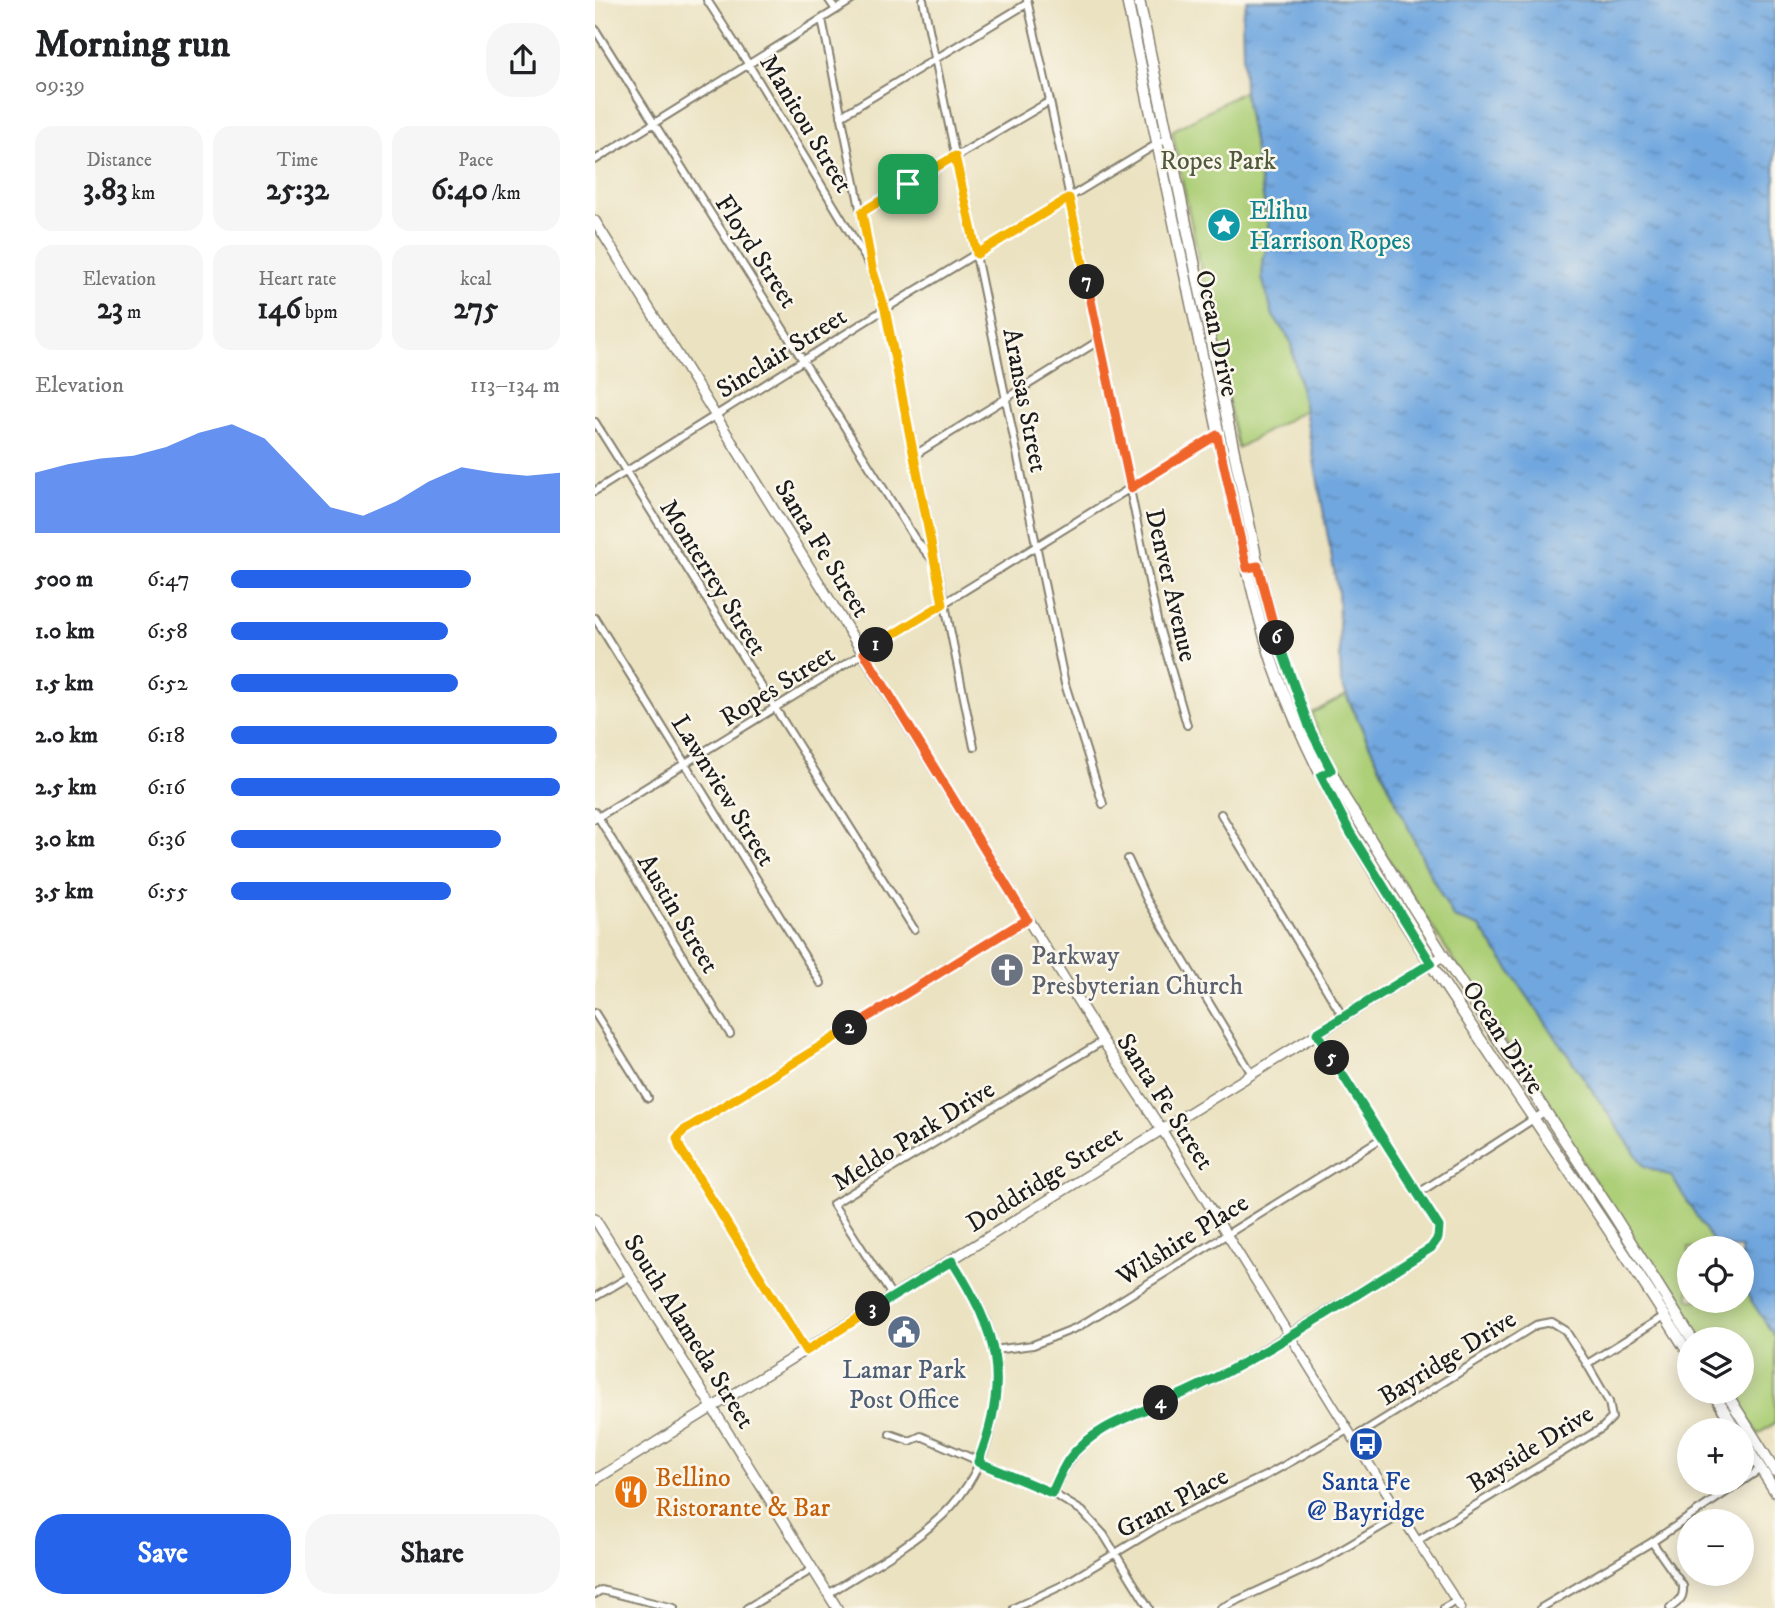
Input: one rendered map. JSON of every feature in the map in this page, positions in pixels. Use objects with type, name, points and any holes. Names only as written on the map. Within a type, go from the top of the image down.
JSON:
[{"type":"main road","points":[[1127,2],[1139,1]]},
{"type":"main road","name":"Ocean Drive","points":[[1139,1],[1148,73],[1162,141],[1167,191],[1217,435],[1252,567],[1257,610],[1310,729],[1362,828],[1613,1214],[1677,1328]]},
{"type":"main road","name":"Ocean Drive","points":[[1127,2],[1148,73]]},
{"type":"main road","name":"Ocean Drive","points":[[1162,141],[1178,189],[1198,281],[1227,426],[1243,528]]},
{"type":"main road","points":[[1167,191],[1178,189]]},
{"type":"main road","name":"Santa Fe Street","points":[[595,221],[1103,1041],[1162,1130]]},
{"type":"main road","points":[[1186,283],[1198,281]]},
{"type":"main road","name":"Ocean Drive","points":[[1252,567],[1268,607],[1273,645],[1294,718],[1350,832],[1431,963],[1601,1221],[1682,1327]]},
{"type":"main road","points":[[1257,610],[1268,607]]},
{"type":"main road","points":[[1321,776],[1331,770]]},
{"type":"main road","name":"Doddridge Street","points":[[595,1480],[1443,956]]},
{"type":"main road","points":[[1570,1174],[1581,1166]]},
{"type":"main road","points":[[1601,1221],[1613,1214]]},
{"type":"main road","name":"South Alameda Street","points":[[595,1219],[837,1608]]},
{"type":"main road","points":[[1732,1404],[1768,1468],[1775,1492]]},
{"type":"main road","points":[[1754,1452],[1768,1468]]},
{"type":"street","name":"Manitou Street","points":[[707,0],[872,268]]},
{"type":"street","points":[[829,0],[836,10]]},
{"type":"street","points":[[595,160],[852,0]]},
{"type":"street","name":"Aransas Street","points":[[923,0],[1065,684],[1103,804]]},
{"type":"street","points":[[841,116],[1027,2]]},
{"type":"street","name":"Denver Avenue","points":[[1027,2],[1050,101],[1157,620],[1187,725]]},
{"type":"street","points":[[822,19],[872,268],[885,309],[934,561],[974,747]]},
{"type":"street","name":"Floyd Street","points":[[595,29],[915,539],[934,561]]},
{"type":"street","points":[[862,212],[1050,101]]},
{"type":"street","name":"Sinclair Street","points":[[595,491],[885,309],[1162,141]]},
{"type":"street","points":[[913,456],[1100,340]]},
{"type":"street","name":"Monterrey Street","points":[[595,422],[914,929]]},
{"type":"street","name":"Ropes Street","points":[[596,816],[686,765],[1035,545],[1217,435],[1227,426]]},
{"type":"street","name":"Lawnview Street","points":[[595,618],[821,983]]},
{"type":"street","points":[[1221,814],[1343,1017]]},
{"type":"street","name":"Austin Street","points":[[596,816],[730,1034]]},
{"type":"street","points":[[1128,859],[1147,900],[1252,1074]]},
{"type":"street","points":[[806,1351],[680,1148],[677,1138],[683,1131],[1027,919]]},
{"type":"street","points":[[595,1013],[648,1098]]},
{"type":"street","points":[[1052,1493],[1077,1449],[1101,1430],[1208,1383],[1431,1248],[1438,1238],[1439,1227],[1317,1033]]},
{"type":"street","name":"Meldo Park Drive","points":[[893,1297],[833,1204],[1103,1041]]},
{"type":"street","points":[[1417,1194],[1546,1111]]},
{"type":"street","name":"Santa Fe Street","points":[[1162,1130],[1417,1541],[1459,1604]]},
{"type":"street","name":"Wilshire Place","points":[[994,1350],[1033,1345],[1078,1327],[1382,1138]]},
{"type":"street","points":[[828,1594],[916,1538],[935,1521],[963,1491],[990,1433],[996,1405],[994,1350],[986,1321],[952,1261]]},
{"type":"street","points":[[595,1297],[629,1277]]},
{"type":"street","points":[[1587,1364],[1670,1313]]},
{"type":"street","name":"Bayridge Drive","points":[[1351,1434],[1536,1325],[1552,1322],[1566,1331],[1587,1364]]},
{"type":"street","name":"Bayside Drive","points":[[1417,1541],[1602,1428],[1612,1418],[1609,1402],[1587,1364]]},
{"type":"street","points":[[890,1434],[910,1441],[921,1436],[1070,1502],[1093,1521],[1149,1608]]},
{"type":"street","name":"Grant Place","points":[[1014,1608],[1061,1586],[1167,1522],[1351,1434]]},
{"type":"street","points":[[1547,1607],[1722,1495]]},
{"type":"street","points":[[1221,1608],[1321,1562],[1401,1515]]},
{"type":"street","points":[[1651,1542],[1683,1586],[1684,1594],[1680,1601],[1670,1608]]},
{"type":"street","points":[[747,1608],[813,1569]]},
{"type":"street","points":[[595,1594],[601,1590],[674,1608]]},
{"type":"street","points":[[1444,1608],[1459,1604]]},
{"type":"green space","name":"Ropes Park","points":[[1244,91],[1270,235],[1263,262],[1273,316],[1290,340],[1305,410],[1238,448],[1172,131]]},
{"type":"green space","points":[[1346,695],[1431,876],[1454,918],[1480,927],[1644,1166],[1671,1176],[1709,1236],[1677,1236],[1677,1309],[1353,803],[1312,713]]},
{"type":"green space","points":[[1754,1305],[1775,1337],[1775,1423],[1758,1434],[1754,1428],[1754,1418],[1748,1418],[1738,1404],[1754,1404],[1754,1327],[1688,1327],[1679,1313],[1754,1313]]},
{"type":"water","points":[[1247,0],[1775,0],[1775,1337],[1754,1305],[1754,1236],[1709,1236],[1671,1176],[1644,1166],[1480,927],[1454,918],[1431,876],[1341,683],[1338,593],[1305,410],[1290,340],[1273,316],[1262,278],[1270,235],[1244,91],[1242,17]]},
{"type":"place","name":"Elihu Harrison Ropes","points":[[1224,225]]},
{"type":"place","name":"Parkway Presbyterian Church","points":[[1007,970]]},
{"type":"place","name":"Lamar Park Post Office","points":[[904,1332]]},
{"type":"place","name":"Santa Fe @ Bayridge","points":[[1366,1444]]},
{"type":"place","name":"Bellino Ristorante & Bar","points":[[631,1492]]},
{"type":"route","points":[[955,156],[977,254],[1069,198],[1131,488],[1217,435],[1247,568],[1258,566],[1278,644],[1289,675],[1310,729],[1331,770],[1321,776],[1350,832],[1431,963],[1317,1033],[1439,1227],[1438,1238],[1431,1248],[1208,1383],[1101,1430],[1077,1449],[1052,1493],[978,1462],[990,1433],[996,1405],[994,1350],[986,1321],[952,1261],[806,1351],[680,1148],[677,1138],[683,1131],[1027,919],[864,653],[943,604],[885,309],[872,268],[862,212],[908,184],[955,156]]}]
